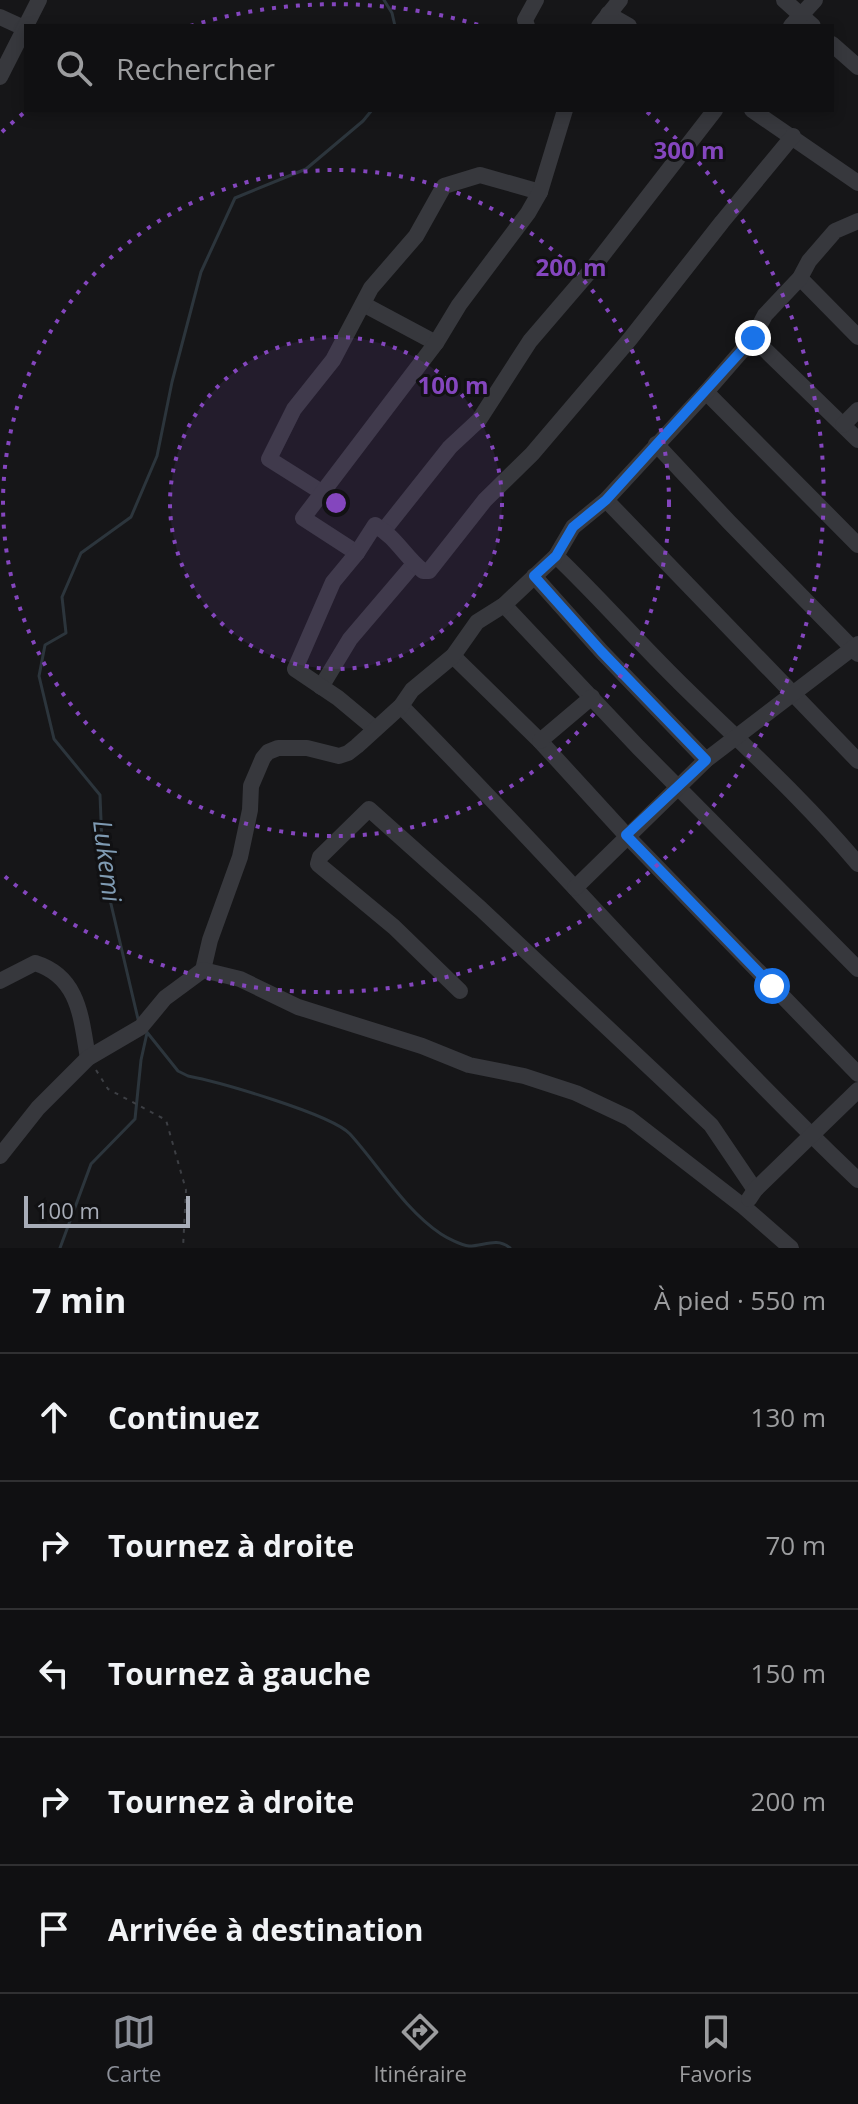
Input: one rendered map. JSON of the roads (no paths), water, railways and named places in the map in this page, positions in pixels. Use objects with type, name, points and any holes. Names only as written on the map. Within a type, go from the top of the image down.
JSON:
[{"type":"street","points":[[26,24],[39,0]]},
{"type":"street","points":[[526,24],[525,20],[536,0]]},
{"type":"street","points":[[604,20],[620,0]]},
{"type":"street","points":[[784,0],[801,22],[815,0]]},
{"type":"street","points":[[0,17],[24,28],[0,77]]},
{"type":"street","points":[[834,46],[858,67]]},
{"type":"street","points":[[357,553],[303,518],[436,343],[459,305],[528,213],[540,192],[564,112]]},
{"type":"street","points":[[384,530],[450,447],[479,420],[530,341],[591,270],[713,112]]},
{"type":"street","points":[[755,112],[858,183]]},
{"type":"street","points":[[374,728],[338,698],[295,669],[333,582],[375,525],[407,552],[414,564],[423,571],[429,571],[485,500],[532,454],[630,339],[793,136]]},
{"type":"street","points":[[323,493],[269,459],[294,409],[333,360],[371,288],[416,236],[444,186],[480,175],[540,192]]},
{"type":"street","points":[[0,1156],[38,1108],[88,1058],[142,1024],[165,998],[203,970],[210,940],[240,857],[250,810],[251,786],[268,752],[293,747],[339,756],[348,753],[401,706],[412,690],[453,656],[477,622],[504,605],[556,556],[573,527],[606,500],[706,392],[753,338],[765,315],[800,278],[809,261],[835,231],[858,222]]},
{"type":"street","points":[[800,278],[858,337]]},
{"type":"street","points":[[363,304],[436,343]]},
{"type":"street","points":[[753,338],[858,440]]},
{"type":"street","points":[[706,392],[858,545]]},
{"type":"street","points":[[843,425],[858,410]]},
{"type":"street","points":[[575,888],[706,760],[856,649],[656,444]]},
{"type":"street","points":[[606,500],[858,761]]},
{"type":"street","points":[[556,556],[679,682],[823,822],[858,864]]},
{"type":"street","points":[[321,687],[350,639],[414,564]]},
{"type":"street","points":[[534,576],[706,760]]},
{"type":"street","points":[[504,605],[858,969]]},
{"type":"street","points":[[453,656],[540,741],[626,835],[858,1074]]},
{"type":"street","points":[[540,741],[592,697]]},
{"type":"street","points":[[401,706],[487,793],[636,955],[858,1180]]},
{"type":"street","points":[[460,991],[394,927],[318,864],[320,857],[369,809],[440,871],[711,1125],[755,1190]]},
{"type":"street","points":[[0,981],[35,963],[70,986],[78,1005],[88,1058]]},
{"type":"street","points":[[203,970],[240,979],[298,1007],[422,1046],[469,1065],[524,1076],[576,1093],[629,1118],[744,1207],[791,1248]]},
{"type":"street","points":[[744,1207],[755,1190],[858,1090]]},
{"type":"waterway","name":"Lukemi","points":[[384,0],[395,24]]},
{"type":"waterway","name":"Lukemi","points":[[138,1019],[103,870],[100,795],[54,739],[39,676],[45,645],[66,633],[62,597],[81,553],[131,517],[157,456],[172,382],[201,272],[235,198],[306,169],[370,112]]},
{"type":"waterway","name":"Lukemi","points":[[146,1031],[178,1071],[188,1076],[274,1100],[339,1126],[350,1134],[415,1212],[444,1236],[469,1246],[495,1243],[510,1248]]},
{"type":"waterway","points":[[60,1248],[91,1164],[135,1119],[147,1033]]}]
